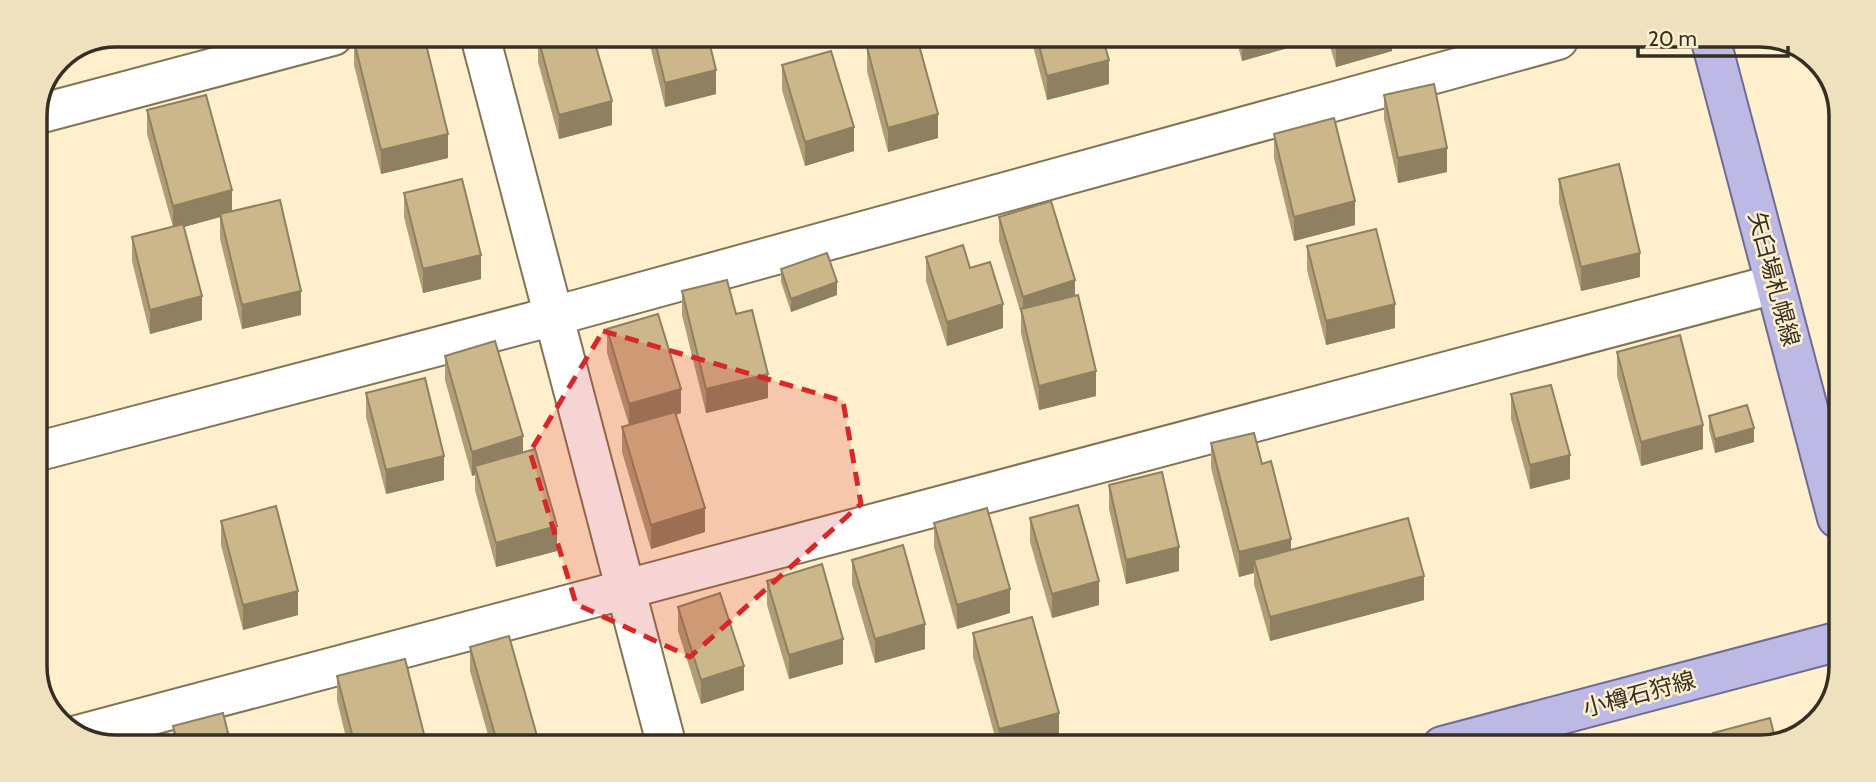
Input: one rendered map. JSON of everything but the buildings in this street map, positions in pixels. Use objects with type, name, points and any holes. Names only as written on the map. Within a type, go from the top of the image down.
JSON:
[{"type":"main road","name":"矢臼場札幌線","points":[[1713,47],[1829,488]]},
{"type":"main road","name":"小樽石狩線","points":[[1484,735],[1829,644]]},
{"type":"street","points":[[48,112],[292,47]]},
{"type":"street","points":[[483,47],[664,735]]},
{"type":"street","points":[[47,449],[554,316],[1533,47]]},
{"type":"street","points":[[92,730],[626,591],[1775,284]]},
{"type":"highlighted area","points":[[603,331],[843,401],[861,504],[690,657],[576,604],[530,452]]}]
